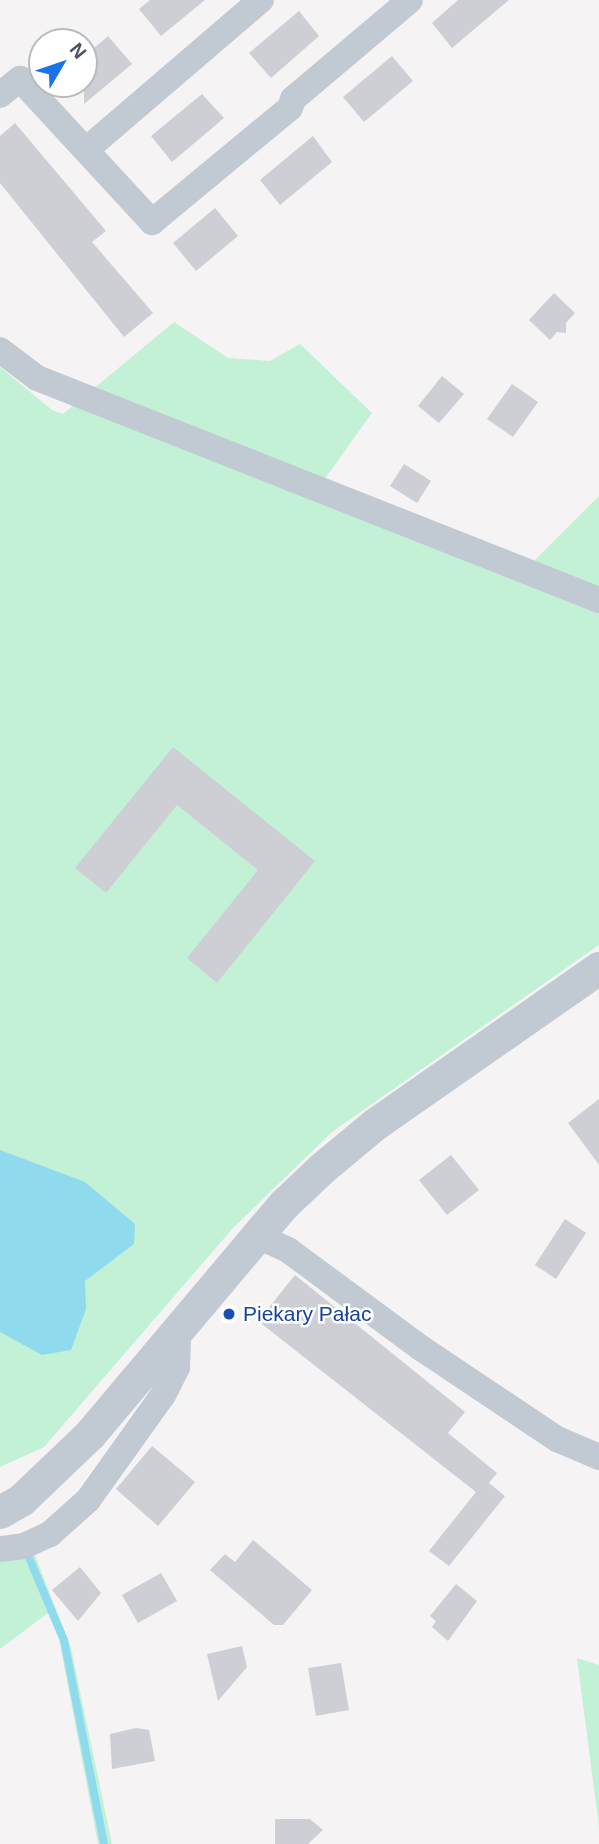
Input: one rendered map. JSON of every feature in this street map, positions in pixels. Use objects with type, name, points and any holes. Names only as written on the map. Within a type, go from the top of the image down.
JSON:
[{"type":"street","points":[[87,149],[261,0]]},
{"type":"street","points":[[0,95],[20,79],[152,222],[290,108],[293,99],[410,0]]},
{"type":"street","points":[[0,350],[37,378],[599,600]]},
{"type":"street","points":[[0,1512],[21,1500],[90,1434],[291,1196],[375,1124],[599,968]]},
{"type":"street","points":[[258,1236],[288,1250],[421,1348],[557,1439],[599,1457]]},
{"type":"street","points":[[0,1549],[24,1546],[50,1534],[88,1500],[163,1395],[177,1367],[178,1332]]},
{"type":"green space","points":[[174,322],[228,358],[270,361],[300,344],[372,413],[311,498],[599,612],[599,945],[332,1132],[233,1228],[44,1447],[0,1467],[0,367],[52,410],[63,414]]},
{"type":"green space","points":[[599,496],[599,586],[534,561]]},
{"type":"green space","points":[[33,1550],[71,1648],[112,1844],[98,1844],[59,1639],[48,1613],[0,1649],[0,1554]]},
{"type":"green space","points":[[577,1658],[599,1665],[599,1827]]},
{"type":"water","points":[[0,1150],[85,1182],[135,1224],[134,1244],[85,1281],[86,1309],[71,1350],[42,1355],[0,1332]]},
{"type":"building","points":[[150,0],[205,0],[161,36],[139,9]]},
{"type":"building","points":[[458,0],[509,0],[452,48],[432,23]]},
{"type":"building","points":[[299,11],[319,36],[271,78],[249,53]]},
{"type":"building","points":[[108,36],[132,64],[98,92],[98,45]]},
{"type":"building","points":[[392,56],[413,81],[364,122],[343,97]]},
{"type":"building","points":[[202,94],[224,118],[172,162],[151,136]]},
{"type":"building","points":[[15,123],[106,231],[92,242],[153,313],[124,337],[0,183],[0,136]]},
{"type":"building","points":[[313,136],[332,162],[280,205],[260,180]]},
{"type":"building","points":[[215,208],[238,236],[196,271],[173,243]]},
{"type":"building","points":[[554,293],[575,313],[566,323],[566,333],[557,332],[550,340],[529,320]]},
{"type":"building","points":[[442,376],[464,394],[439,423],[418,406]]},
{"type":"building","points":[[512,384],[538,402],[513,437],[487,419]]},
{"type":"building","points":[[404,464],[431,481],[417,503],[390,486]]},
{"type":"building","points":[[173,747],[315,861],[217,983],[187,958],[258,870],[177,805],[106,893],[75,868]]},
{"type":"building","points":[[599,1099],[599,1165],[568,1123]]},
{"type":"building","points":[[451,1155],[479,1190],[447,1215],[419,1180]]},
{"type":"building","points":[[565,1219],[586,1233],[556,1279],[535,1265]]},
{"type":"building","points":[[295,1275],[465,1412],[448,1433],[497,1473],[489,1483],[505,1496],[449,1566],[429,1551],[476,1492],[258,1321]]},
{"type":"building","points":[[152,1446],[195,1482],[158,1526],[116,1489]]},
{"type":"building","points":[[253,1540],[312,1590],[283,1625],[274,1625],[210,1570],[225,1554],[235,1562]]},
{"type":"building","points":[[80,1567],[101,1593],[78,1621],[52,1590]]},
{"type":"building","points":[[161,1573],[177,1601],[138,1623],[122,1595]]},
{"type":"building","points":[[456,1584],[477,1601],[448,1641],[432,1627],[436,1621],[430,1616]]},
{"type":"building","points":[[242,1646],[247,1667],[218,1701],[207,1654]]},
{"type":"building","points":[[341,1663],[349,1710],[316,1716],[308,1668]]},
{"type":"building","points":[[136,1728],[149,1730],[155,1761],[112,1769],[110,1734]]},
{"type":"building","points":[[275,1819],[310,1819],[323,1830],[308,1844],[275,1844]]},
{"type":"waterway","points":[[30,1560],[64,1640],[104,1844]]},
{"type":"place","name":"Piekary Pałac","points":[[229,1314]]}]
